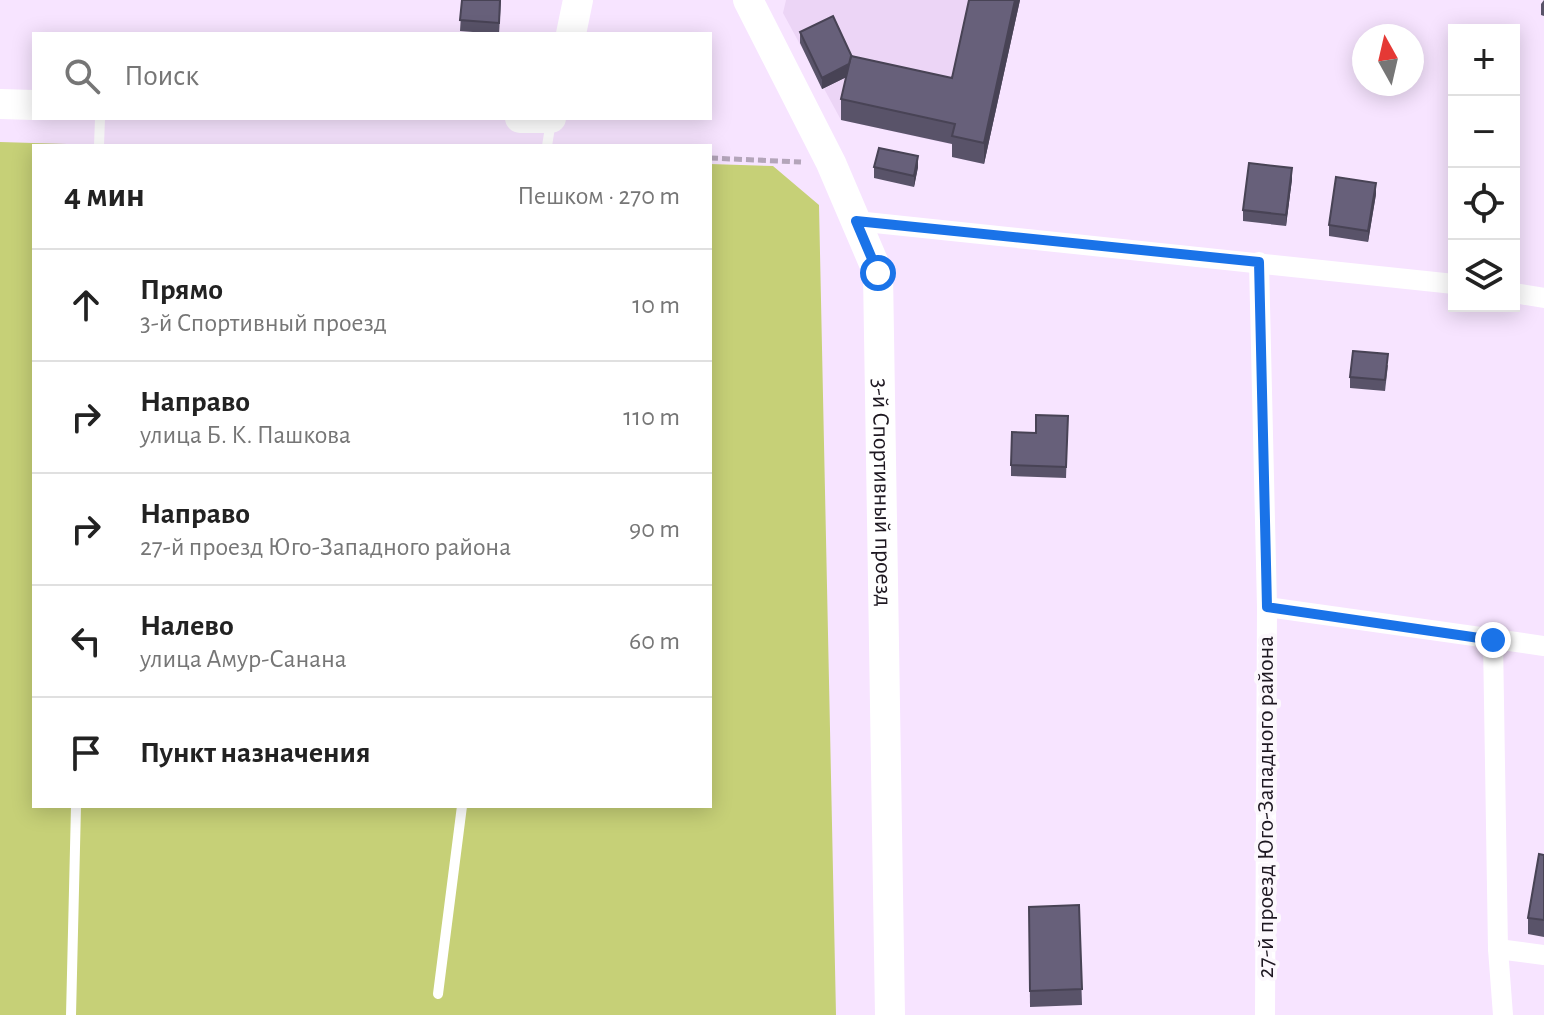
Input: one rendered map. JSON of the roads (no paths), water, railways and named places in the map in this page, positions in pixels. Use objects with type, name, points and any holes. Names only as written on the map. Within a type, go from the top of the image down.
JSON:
[{"type":"street","points":[[571,32],[578,0]]},
{"type":"street","name":"3-й Спортивный проезд","points":[[748,0],[831,163],[878,273],[890,1015]]},
{"type":"street","points":[[0,104],[32,105]]},
{"type":"street","points":[[856,221],[1448,283]]},
{"type":"street","name":"27-й проезд Юго-Западного района","points":[[1259,262],[1267,607],[1265,1015]]},
{"type":"street","points":[[1520,294],[1544,298]]},
{"type":"street","points":[[1267,607],[1544,646]]},
{"type":"street","points":[[1493,640],[1498,949],[1503,1015]]},
{"type":"street","points":[[1498,949],[1544,955]]},
{"type":"lane","points":[[99,144],[100,120]]},
{"type":"lane","points":[[547,144],[551,120]]},
{"type":"lane","points":[[71,1015],[76,808]]},
{"type":"lane","points":[[438,994],[462,808]]}]
